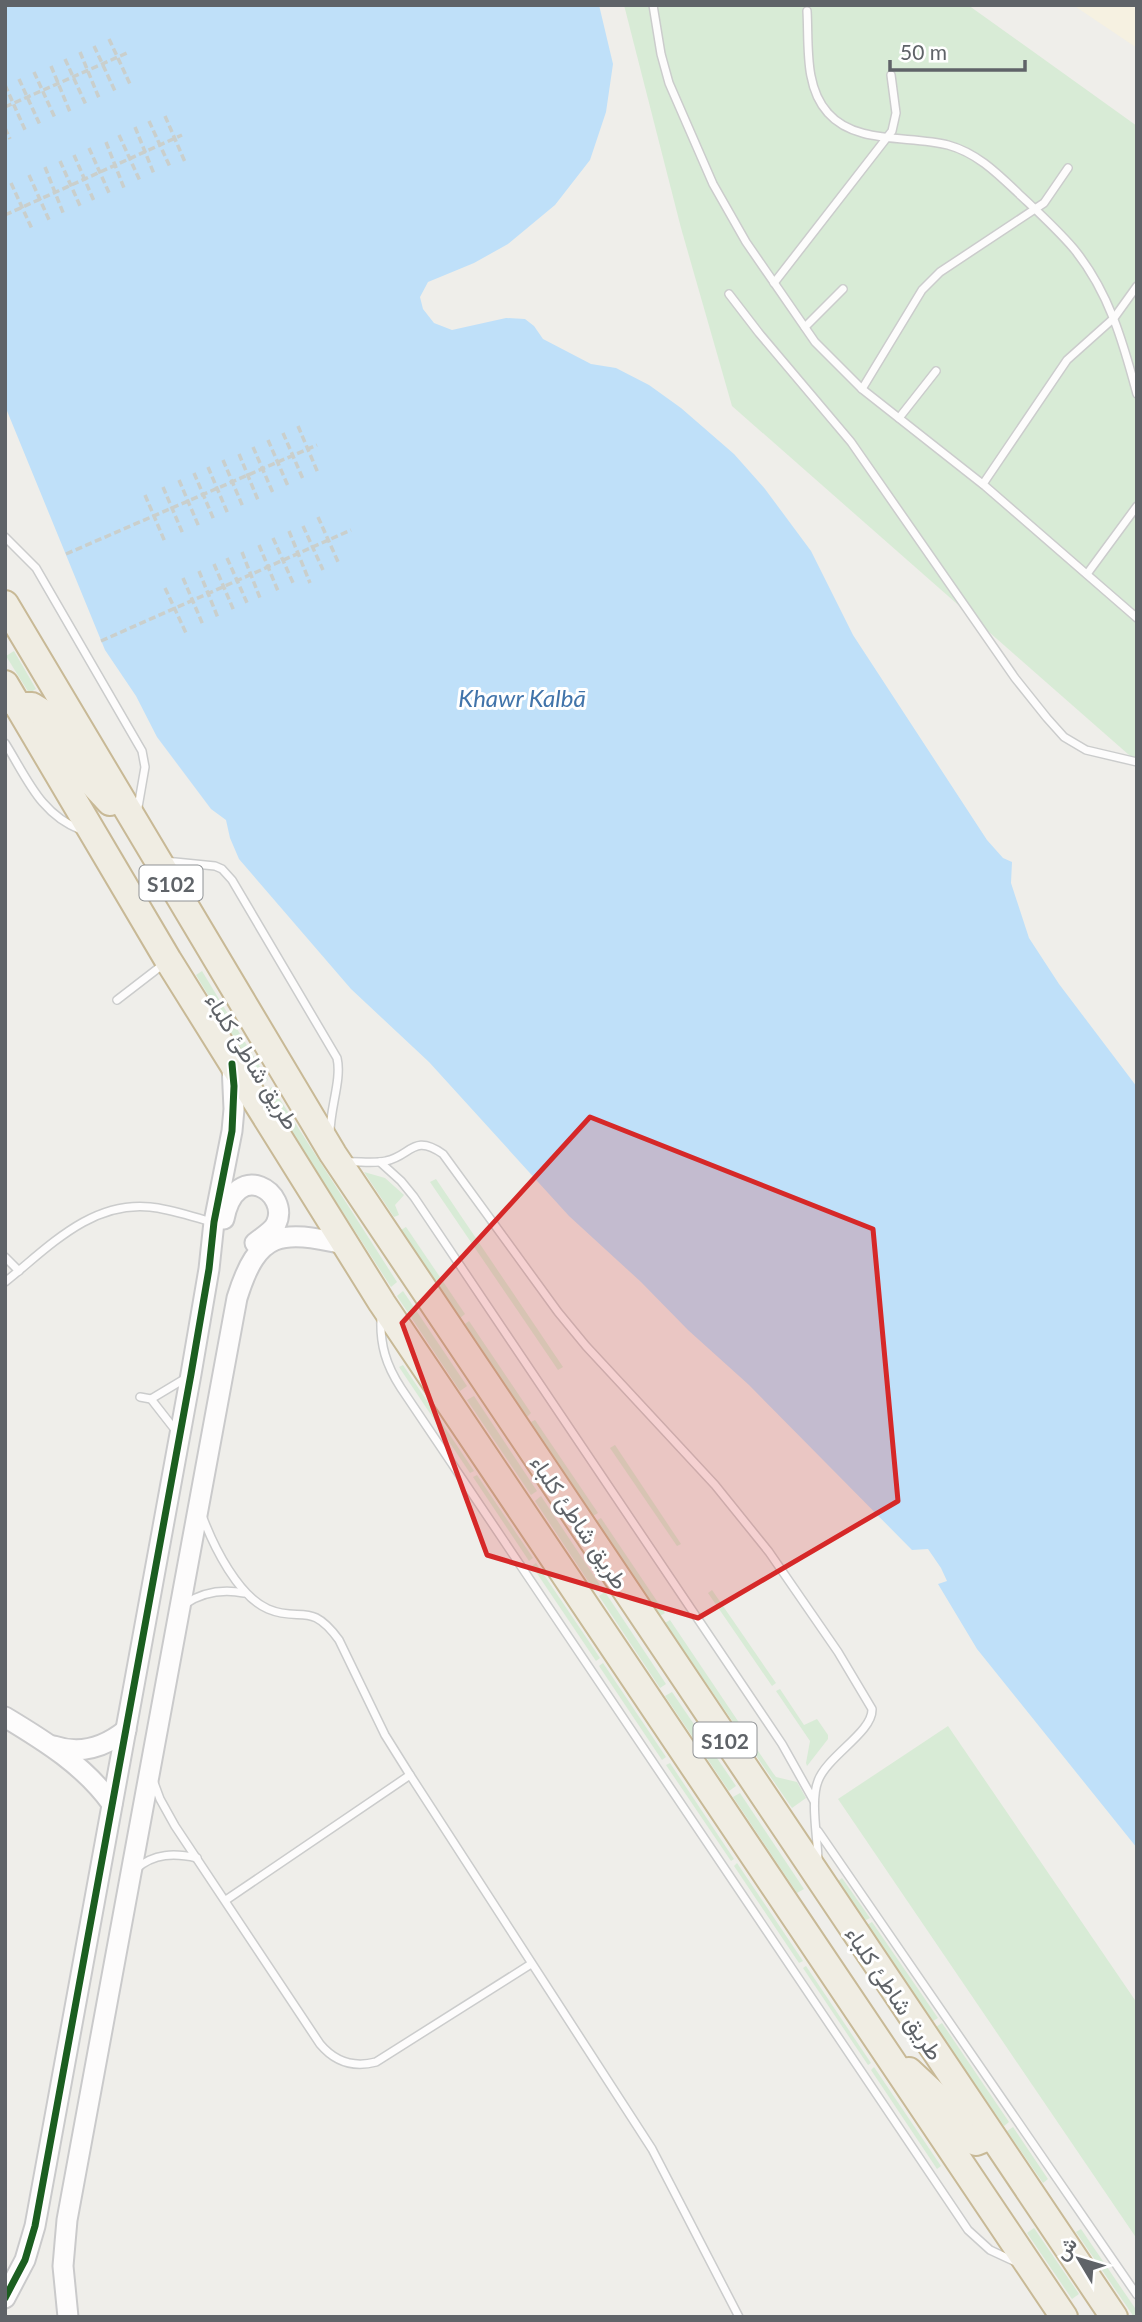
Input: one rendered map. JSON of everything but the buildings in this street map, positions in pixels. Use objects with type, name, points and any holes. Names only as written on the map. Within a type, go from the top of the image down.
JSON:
[{"type":"highway","name":"طريق شاطئ كلباء","points":[[5,604],[336,1158],[1114,2317]]},
{"type":"highway","name":"طريق شاطئ كلباء","points":[[12,695],[168,960],[382,1303],[1062,2315]]},
{"type":"highway","points":[[12,695],[45,712],[93,785],[135,824]]},
{"type":"highway","points":[[890,2059],[927,2085],[966,2138],[981,2142],[991,2136]]},
{"type":"street","points":[[5,2298],[25,2260],[35,2226],[209,1269],[214,1222],[232,1131],[232,1064]]},
{"type":"street","points":[[68,2317],[63,2266],[67,2220],[237,1298],[237,1279],[242,1261],[253,1245],[273,1229],[279,1216],[276,1202],[268,1191],[254,1185],[240,1188],[234,1193],[227,1207],[209,1269]]},
{"type":"street","points":[[237,1298],[252,1260],[270,1243],[293,1235],[344,1244]]},
{"type":"street","points":[[5,1717],[50,1744],[88,1776],[112,1804]]},
{"type":"street","points":[[50,1744],[69,1749],[90,1749],[109,1742],[126,1730]]},
{"type":"lane","points":[[653,5],[661,54],[679,110],[723,204],[774,283],[831,360],[862,389],[983,484],[1137,618]]},
{"type":"lane","points":[[807,11],[811,77],[820,103],[828,114],[859,132],[964,150],[994,170],[1058,231],[1090,270],[1114,318],[1137,394]]},
{"type":"lane","points":[[774,283],[894,126],[896,113],[891,75]]},
{"type":"lane","points":[[862,389],[914,299],[930,281],[1035,209],[1048,198],[1068,168]]},
{"type":"lane","points":[[983,484],[1067,360],[1114,318],[1137,286]]},
{"type":"lane","points":[[805,327],[843,289]]},
{"type":"lane","points":[[729,294],[851,442],[1015,678],[1047,718],[1064,737],[1086,750],[1137,762]]},
{"type":"lane","points":[[899,418],[936,371]]},
{"type":"lane","points":[[1087,574],[1137,506]]},
{"type":"lane","points":[[5,537],[36,568],[142,751],[145,767],[135,824]]},
{"type":"lane","points":[[5,743],[45,807],[62,821],[95,836]]},
{"type":"lane","points":[[158,861],[215,866],[222,869],[246,902],[337,1058],[339,1074],[330,1118],[336,1158],[380,1162],[392,1159],[417,1145],[428,1145],[443,1154],[558,1312],[586,1346],[715,1485],[805,1601],[872,1709],[870,1722],[832,1758],[822,1770],[817,1784],[814,1802],[819,1880]]},
{"type":"lane","points":[[117,1000],[168,960]]},
{"type":"lane","points":[[380,1162],[401,1181],[419,1205],[782,1744],[814,1802]]},
{"type":"lane","points":[[5,1282],[83,1221],[117,1208],[154,1207],[214,1222]]},
{"type":"lane","points":[[5,1257],[19,1271]]},
{"type":"lane","points":[[382,1303],[380,1334],[384,1357],[416,1411],[968,2230],[990,2250],[1032,2269]]},
{"type":"lane","points":[[151,1399],[191,1374]]},
{"type":"lane","points":[[140,1397],[151,1399],[179,1438]]},
{"type":"lane","points":[[199,1507],[210,1534],[244,1593],[267,1609],[312,1615],[339,1640],[373,1712],[410,1775],[652,2149],[739,2317]]},
{"type":"lane","points":[[180,1607],[211,1593],[244,1593]]},
{"type":"lane","points":[[151,1769],[154,1785],[167,1813],[320,2044],[339,2061],[351,2065],[376,2062],[531,1964]]},
{"type":"lane","points":[[226,1900],[410,1775]]},
{"type":"lane","points":[[817,1830],[1137,2295]]},
{"type":"lane","points":[[131,1873],[145,1861],[163,1855],[198,1858]]},
{"type":"path","points":[[110,39],[130,85]]},
{"type":"path","points":[[94,46],[116,91]]},
{"type":"path","points":[[80,52],[99,99]]},
{"type":"path","points":[[5,107],[127,54]]},
{"type":"path","points":[[65,59],[86,105]]},
{"type":"path","points":[[51,66],[69,112]]},
{"type":"path","points":[[34,72],[55,118]]},
{"type":"path","points":[[19,79],[40,125]]},
{"type":"path","points":[[5,85],[26,132]]},
{"type":"path","points":[[165,116],[185,162]]},
{"type":"path","points":[[149,121],[170,167]]},
{"type":"path","points":[[135,127],[154,174]]},
{"type":"path","points":[[5,128],[10,139]]},
{"type":"path","points":[[119,135],[140,181]]},
{"type":"path","points":[[5,215],[182,135]]},
{"type":"path","points":[[106,142],[124,188]]},
{"type":"path","points":[[89,148],[110,195]]},
{"type":"path","points":[[74,155],[94,201]]},
{"type":"path","points":[[60,161],[80,208]]},
{"type":"path","points":[[46,167],[64,215]]},
{"type":"path","points":[[29,175],[50,222]]},
{"type":"path","points":[[11,183],[32,229]]},
{"type":"path","points":[[298,426],[318,473]]},
{"type":"path","points":[[283,433],[303,479]]},
{"type":"path","points":[[268,440],[288,486]]},
{"type":"path","points":[[66,554],[317,445]]},
{"type":"path","points":[[253,447],[273,493]]},
{"type":"path","points":[[239,454],[258,500]]},
{"type":"path","points":[[223,460],[243,507]]},
{"type":"path","points":[[208,467],[228,514]]},
{"type":"path","points":[[194,473],[214,520]]},
{"type":"path","points":[[179,480],[199,527]]},
{"type":"path","points":[[163,487],[183,534]]},
{"type":"path","points":[[145,495],[165,542]]},
{"type":"path","points":[[318,517],[338,564]]},
{"type":"path","points":[[303,526],[323,570]]},
{"type":"path","points":[[101,641],[351,530]]},
{"type":"path","points":[[289,531],[310,583]]},
{"type":"path","points":[[273,538],[294,584]]},
{"type":"path","points":[[259,545],[278,591]]},
{"type":"path","points":[[242,552],[260,598]]},
{"type":"path","points":[[228,558],[248,605]]},
{"type":"path","points":[[214,564],[234,611]]},
{"type":"path","points":[[199,570],[218,618]]},
{"type":"path","points":[[183,578],[203,625]]},
{"type":"path","points":[[165,587],[186,633]]},
{"type":"highlighted area","points":[[590,1117],[873,1229],[898,1501],[698,1618],[487,1555],[402,1323]]},
{"type":"green space","points":[[624,5],[968,5],[1137,126],[1137,762],[732,406],[681,228]]},
{"type":"green space","points":[[14,651],[36,689],[29,693],[6,656]]},
{"type":"green space","points":[[202,971],[268,1080],[262,1084],[196,975]]},
{"type":"green space","points":[[272,1087],[397,1282],[391,1287],[265,1091]]},
{"type":"green space","points":[[364,1172],[385,1178],[404,1195],[395,1205],[399,1215],[394,1217]]},
{"type":"green space","points":[[436,1179],[563,1367],[558,1370],[430,1182]]},
{"type":"green space","points":[[406,1227],[465,1314],[460,1318],[401,1230]]},
{"type":"green space","points":[[403,1291],[467,1386],[460,1391],[397,1296]]},
{"type":"green space","points":[[469,1321],[531,1413],[527,1417],[465,1324]]},
{"type":"green space","points":[[403,1365],[474,1471],[470,1473],[399,1367]]},
{"type":"green space","points":[[474,1396],[537,1491],[531,1495],[467,1400]]},
{"type":"green space","points":[[535,1420],[598,1513],[593,1516],[531,1422]]},
{"type":"green space","points":[[615,1445],[681,1544],[677,1546],[610,1448]]},
{"type":"green space","points":[[477,1475],[533,1558],[529,1561],[473,1477]]},
{"type":"green space","points":[[541,1496],[600,1585],[594,1590],[535,1501]]},
{"type":"green space","points":[[601,1518],[665,1613],[660,1616],[596,1521]]},
{"type":"green space","points":[[536,1563],[600,1658],[596,1661],[532,1566]]},
{"type":"green space","points":[[712,1590],[776,1683],[772,1686],[708,1593]]},
{"type":"green space","points":[[605,1592],[666,1684],[660,1688],[599,1596]]},
{"type":"green space","points":[[670,1620],[776,1777],[797,1782],[806,1798],[792,1808],[665,1623]]},
{"type":"green space","points":[[603,1663],[666,1757],[662,1760],[599,1666]]},
{"type":"green space","points":[[780,1689],[804,1725],[817,1719],[828,1735],[828,1739],[807,1766],[810,1741],[776,1691]]},
{"type":"green space","points":[[672,1692],[736,1786],[729,1791],[665,1696]]},
{"type":"green space","points":[[948,1726],[1137,2003],[1137,2239],[838,1799]]},
{"type":"green space","points":[[670,1763],[734,1859],[731,1861],[666,1765]]},
{"type":"green space","points":[[740,1793],[804,1889],[797,1893],[733,1797]]},
{"type":"green space","points":[[737,1863],[803,1961],[799,1963],[734,1866]]},
{"type":"green space","points":[[842,1878],[870,1918],[864,1921],[837,1882]]},
{"type":"green space","points":[[872,1922],[938,2018],[933,2021],[867,1925]]},
{"type":"green space","points":[[806,1966],[871,2063],[868,2065],[803,1968]]},
{"type":"green space","points":[[942,2023],[1009,2122],[1004,2126],[936,2027]]},
{"type":"green space","points":[[874,2067],[941,2166],[937,2169],[871,2070]]},
{"type":"green space","points":[[1013,2127],[1048,2179],[1043,2183],[1007,2131]]},
{"type":"green space","points":[[1034,2228],[1079,2294],[1072,2299],[1027,2233]]},
{"type":"green space","points":[[1081,2229],[1137,2311],[1137,2317],[1134,2317],[1076,2232]]},
{"type":"sand","points":[[1073,5],[1137,5],[1137,48]]},
{"type":"water","name":"Khawr Kalbā","points":[[5,5],[599,5],[613,64],[606,112],[590,160],[555,205],[508,244],[474,263],[428,282],[420,297],[423,309],[434,323],[452,330],[506,318],[525,319],[543,339],[591,364],[616,368],[649,385],[681,408],[734,454],[765,489],[811,551],[853,635],[987,840],[1003,858],[1012,862],[1011,883],[1029,938],[1059,984],[1137,1087],[1137,1848],[977,1649],[938,1584],[947,1581],[928,1549],[912,1550],[749,1385],[569,1216],[429,1062],[351,989],[239,859],[226,820],[211,809],[157,737],[136,696],[105,650],[5,406]]},
{"type":"cycle path","points":[[5,2298],[25,2260],[35,2226],[209,1269],[214,1222],[232,1131],[232,1064]]}]
